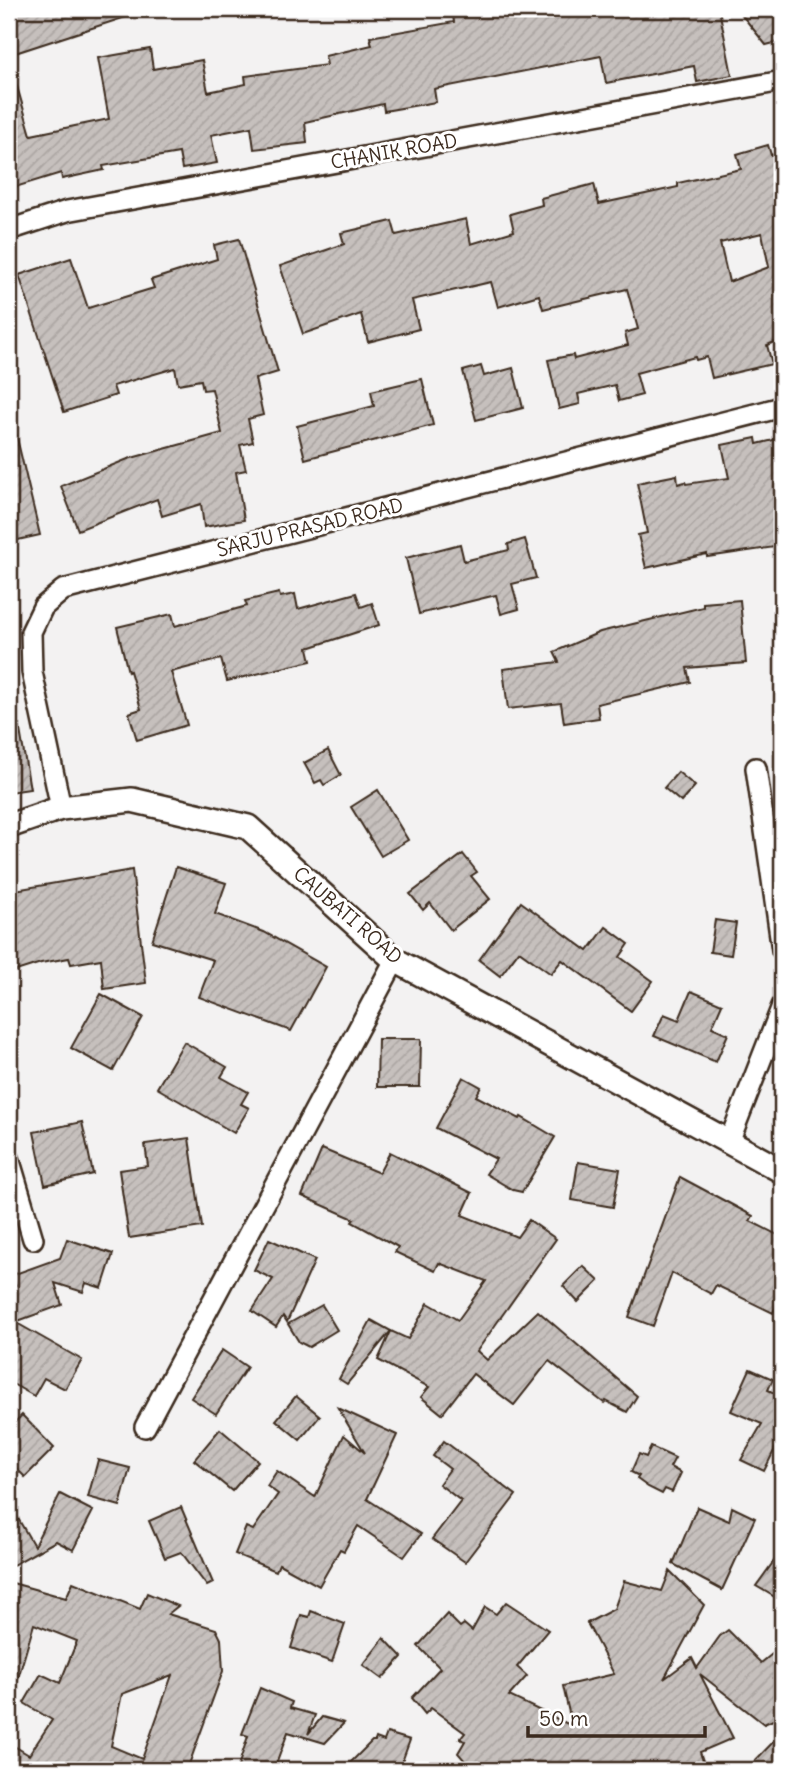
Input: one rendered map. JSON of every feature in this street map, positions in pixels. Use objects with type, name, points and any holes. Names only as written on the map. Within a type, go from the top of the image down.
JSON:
[{"type":"street","name":"CHANIK ROAD","points":[[9,230],[67,211],[782,81]]},
{"type":"street","name":"SARJU PRASAD ROAD","points":[[61,808],[32,672],[31,632],[43,607],[63,590],[782,407]]},
{"type":"street","points":[[756,768],[782,950]]},
{"type":"street","name":"CAUBATI ROAD","points":[[9,826],[61,808],[132,800],[248,827],[395,960],[782,1171]]},
{"type":"street","points":[[145,1427],[395,960]]},
{"type":"street","points":[[729,1142],[782,1006]]},
{"type":"street","points":[[9,1158],[33,1239]]},
{"type":"building","points":[[9,9],[138,9],[138,13],[9,55]]},
{"type":"building","points":[[452,9],[719,9],[732,75],[697,82],[694,66],[606,83],[601,56],[434,89],[436,102],[384,111],[383,104],[305,122],[307,143],[254,149],[251,127],[211,135],[217,163],[182,169],[179,153],[103,166],[104,170],[62,179],[61,173],[9,189],[9,77],[14,76],[31,135],[109,119],[98,58],[150,49],[153,69],[202,60],[208,92],[246,84],[245,76],[327,65],[325,56],[372,45],[370,37],[454,22]]},
{"type":"building","points":[[737,9],[782,9],[782,41],[766,45]]},
{"type":"building","points":[[768,145],[771,155],[782,152],[782,339],[767,345],[772,364],[712,378],[707,357],[696,360],[695,357],[636,373],[642,395],[619,401],[615,385],[578,394],[580,404],[559,409],[548,360],[573,355],[574,359],[628,345],[625,333],[638,329],[627,289],[543,309],[539,295],[498,307],[491,282],[412,300],[419,329],[368,342],[361,314],[303,334],[280,266],[344,244],[341,233],[392,221],[396,235],[466,219],[471,244],[514,231],[510,214],[542,205],[541,198],[594,184],[599,204],[678,187],[678,183],[741,169],[737,154]],"holes":[[[762,233],[769,267],[729,282],[720,243]]]},
{"type":"building","points":[[239,239],[278,372],[255,379],[263,415],[248,419],[253,442],[240,445],[246,470],[236,472],[244,520],[204,527],[201,504],[162,516],[157,499],[78,530],[61,486],[128,459],[222,433],[212,389],[203,390],[201,380],[178,384],[175,368],[113,386],[116,395],[64,412],[19,275],[71,258],[88,308],[154,288],[151,280],[217,259],[214,245]]},
{"type":"building","points":[[481,366],[484,376],[513,368],[523,408],[476,420],[463,371]]},
{"type":"building","points":[[422,379],[433,425],[305,459],[297,426],[374,406],[371,391]]},
{"type":"building","points":[[16,434],[40,535],[9,542],[9,435]]},
{"type":"building","points":[[756,438],[757,444],[782,438],[782,546],[707,557],[707,554],[646,568],[638,535],[647,533],[637,483],[677,475],[678,484],[729,478],[722,445]]},
{"type":"building","points":[[525,539],[536,578],[512,584],[519,609],[501,614],[496,595],[419,614],[406,558],[460,544],[464,561],[509,550],[508,544]]},
{"type":"building","points":[[279,593],[280,597],[295,594],[298,609],[356,593],[361,607],[372,603],[379,625],[308,648],[311,661],[227,681],[221,659],[171,672],[187,725],[137,740],[129,713],[141,709],[117,627],[172,614],[175,626],[247,606],[245,601]]},
{"type":"building","points":[[740,600],[746,663],[687,668],[690,682],[597,704],[599,718],[564,723],[561,703],[508,709],[503,669],[559,662],[554,652],[600,632],[703,607],[703,603]]},
{"type":"building","points":[[19,724],[30,789],[9,792],[9,725]]},
{"type":"building","points":[[328,750],[341,775],[324,785],[321,780],[315,783],[304,763]]},
{"type":"building","points":[[678,772],[695,786],[681,802],[664,788]]},
{"type":"building","points":[[378,790],[408,840],[381,856],[351,807]]},
{"type":"building","points":[[463,854],[477,872],[471,876],[490,899],[451,930],[430,903],[423,910],[410,894]]},
{"type":"building","points":[[176,867],[226,883],[215,914],[264,932],[326,967],[291,1031],[199,997],[213,960],[152,941]]},
{"type":"building","points":[[132,870],[146,983],[104,989],[101,959],[71,964],[69,958],[13,972],[9,957],[9,891]]},
{"type":"building","points":[[521,902],[588,951],[606,927],[629,944],[620,957],[653,981],[631,1011],[562,960],[551,974],[519,951],[500,976],[479,960]]},
{"type":"building","points":[[715,920],[736,923],[731,955],[710,952]]},
{"type":"building","points":[[691,991],[722,1004],[712,1027],[728,1034],[716,1062],[654,1036],[664,1014],[679,1020]]},
{"type":"building","points":[[101,994],[143,1017],[113,1071],[71,1048]]},
{"type":"building","points":[[378,1039],[421,1039],[420,1087],[377,1087]]},
{"type":"building","points":[[184,1042],[227,1067],[221,1077],[248,1092],[241,1104],[249,1108],[234,1133],[157,1088]]},
{"type":"building","points":[[463,1077],[481,1087],[476,1096],[555,1137],[522,1192],[513,1190],[486,1174],[496,1159],[436,1128]]},
{"type":"building","points":[[82,1122],[93,1174],[45,1185],[34,1132]]},
{"type":"building","points":[[189,1138],[202,1227],[129,1238],[119,1170],[148,1166],[145,1144]]},
{"type":"building","points":[[322,1149],[379,1173],[390,1152],[472,1193],[462,1215],[517,1237],[529,1220],[556,1239],[477,1351],[487,1360],[538,1311],[637,1396],[627,1412],[606,1401],[604,1403],[549,1361],[514,1405],[473,1374],[442,1414],[421,1397],[429,1387],[378,1360],[391,1331],[408,1339],[428,1303],[458,1320],[486,1281],[439,1263],[435,1271],[395,1252],[398,1247],[352,1222],[354,1219],[302,1196]]},
{"type":"building","points":[[578,1162],[620,1169],[613,1207],[572,1200]]},
{"type":"building","points":[[680,1177],[753,1216],[750,1221],[782,1237],[782,1293],[773,1313],[716,1285],[711,1294],[672,1273],[653,1326],[629,1317]]},
{"type":"building","points":[[67,1239],[113,1254],[102,1288],[86,1283],[83,1292],[55,1283],[62,1305],[15,1322],[82,1360],[65,1389],[44,1378],[34,1396],[9,1382],[9,1288],[16,1285],[12,1275],[60,1258]]},
{"type":"building","points":[[269,1239],[315,1260],[287,1322],[283,1316],[276,1327],[252,1311],[273,1279],[254,1270]]},
{"type":"building","points":[[583,1266],[599,1281],[578,1302],[563,1286]]},
{"type":"building","points":[[322,1305],[337,1330],[309,1347],[299,1342],[288,1324]]},
{"type":"building","points":[[371,1320],[391,1331],[347,1384],[339,1379]]},
{"type":"building","points":[[222,1350],[247,1367],[216,1414],[191,1398]]},
{"type":"building","points":[[750,1369],[773,1379],[768,1390],[779,1395],[782,1389],[782,1433],[778,1431],[776,1435],[781,1437],[764,1471],[741,1460],[762,1424],[731,1411]]},
{"type":"building","points":[[296,1396],[320,1416],[300,1440],[276,1420]]},
{"type":"building","points":[[338,1408],[397,1435],[367,1499],[421,1534],[404,1557],[358,1526],[344,1551],[340,1549],[319,1586],[279,1564],[276,1571],[235,1554],[246,1527],[253,1530],[278,1494],[267,1486],[277,1471],[315,1497],[344,1435],[365,1453]]},
{"type":"building","points":[[22,1415],[54,1448],[25,1477],[9,1461],[9,1428]]},
{"type":"building","points":[[220,1429],[258,1461],[232,1491],[194,1460]]},
{"type":"building","points":[[444,1441],[516,1495],[465,1562],[432,1539],[461,1501],[439,1484],[450,1469],[433,1456]]},
{"type":"building","points":[[651,1447],[675,1458],[670,1467],[681,1473],[672,1492],[665,1489],[662,1494],[648,1487],[637,1479],[639,1476],[631,1472],[639,1454],[646,1457]]},
{"type":"building","points":[[98,1460],[130,1468],[120,1506],[88,1497]]},
{"type":"building","points":[[60,1494],[93,1511],[73,1550],[56,1541],[9,1567],[9,1503],[34,1546]]},
{"type":"building","points":[[181,1507],[213,1583],[207,1586],[181,1552],[165,1558],[149,1521]]},
{"type":"building","points":[[697,1507],[729,1521],[732,1507],[755,1518],[722,1590],[673,1564]]},
{"type":"building","points":[[782,1550],[782,1582],[775,1597],[756,1586]]},
{"type":"building","points":[[670,1571],[704,1605],[664,1679],[692,1658],[697,1668],[720,1636],[728,1630],[761,1663],[782,1646],[782,1716],[764,1724],[700,1674],[733,1738],[700,1752],[706,1770],[473,1770],[458,1753],[465,1741],[460,1739],[465,1733],[431,1708],[425,1714],[412,1698],[440,1668],[418,1646],[447,1614],[460,1627],[464,1624],[472,1631],[485,1607],[496,1614],[506,1602],[548,1630],[517,1667],[527,1676],[509,1696],[572,1726],[563,1686],[614,1674],[587,1623],[614,1609],[624,1581],[662,1591]]},
{"type":"building","points":[[9,1582],[66,1598],[73,1582],[140,1609],[147,1593],[178,1606],[168,1614],[216,1629],[221,1639],[223,1671],[187,1770],[9,1770],[9,1743],[29,1755],[52,1720],[24,1703],[41,1674],[60,1683],[77,1641],[34,1624],[14,1692],[9,1692]],"holes":[[[172,1675],[142,1759],[111,1746],[122,1694]]]},
{"type":"building","points":[[311,1611],[345,1624],[332,1662],[291,1648],[301,1615],[309,1617]]},
{"type":"building","points":[[384,1638],[402,1657],[382,1679],[363,1665]]},
{"type":"building","points":[[260,1688],[292,1702],[290,1708],[315,1715],[308,1734],[322,1717],[344,1723],[325,1743],[288,1732],[274,1770],[237,1770],[248,1736],[242,1734]]},
{"type":"building","points":[[387,1733],[410,1740],[399,1770],[343,1770],[376,1738],[384,1741]]},
{"type":"building","points":[[782,1733],[782,1770],[746,1770]]}]
